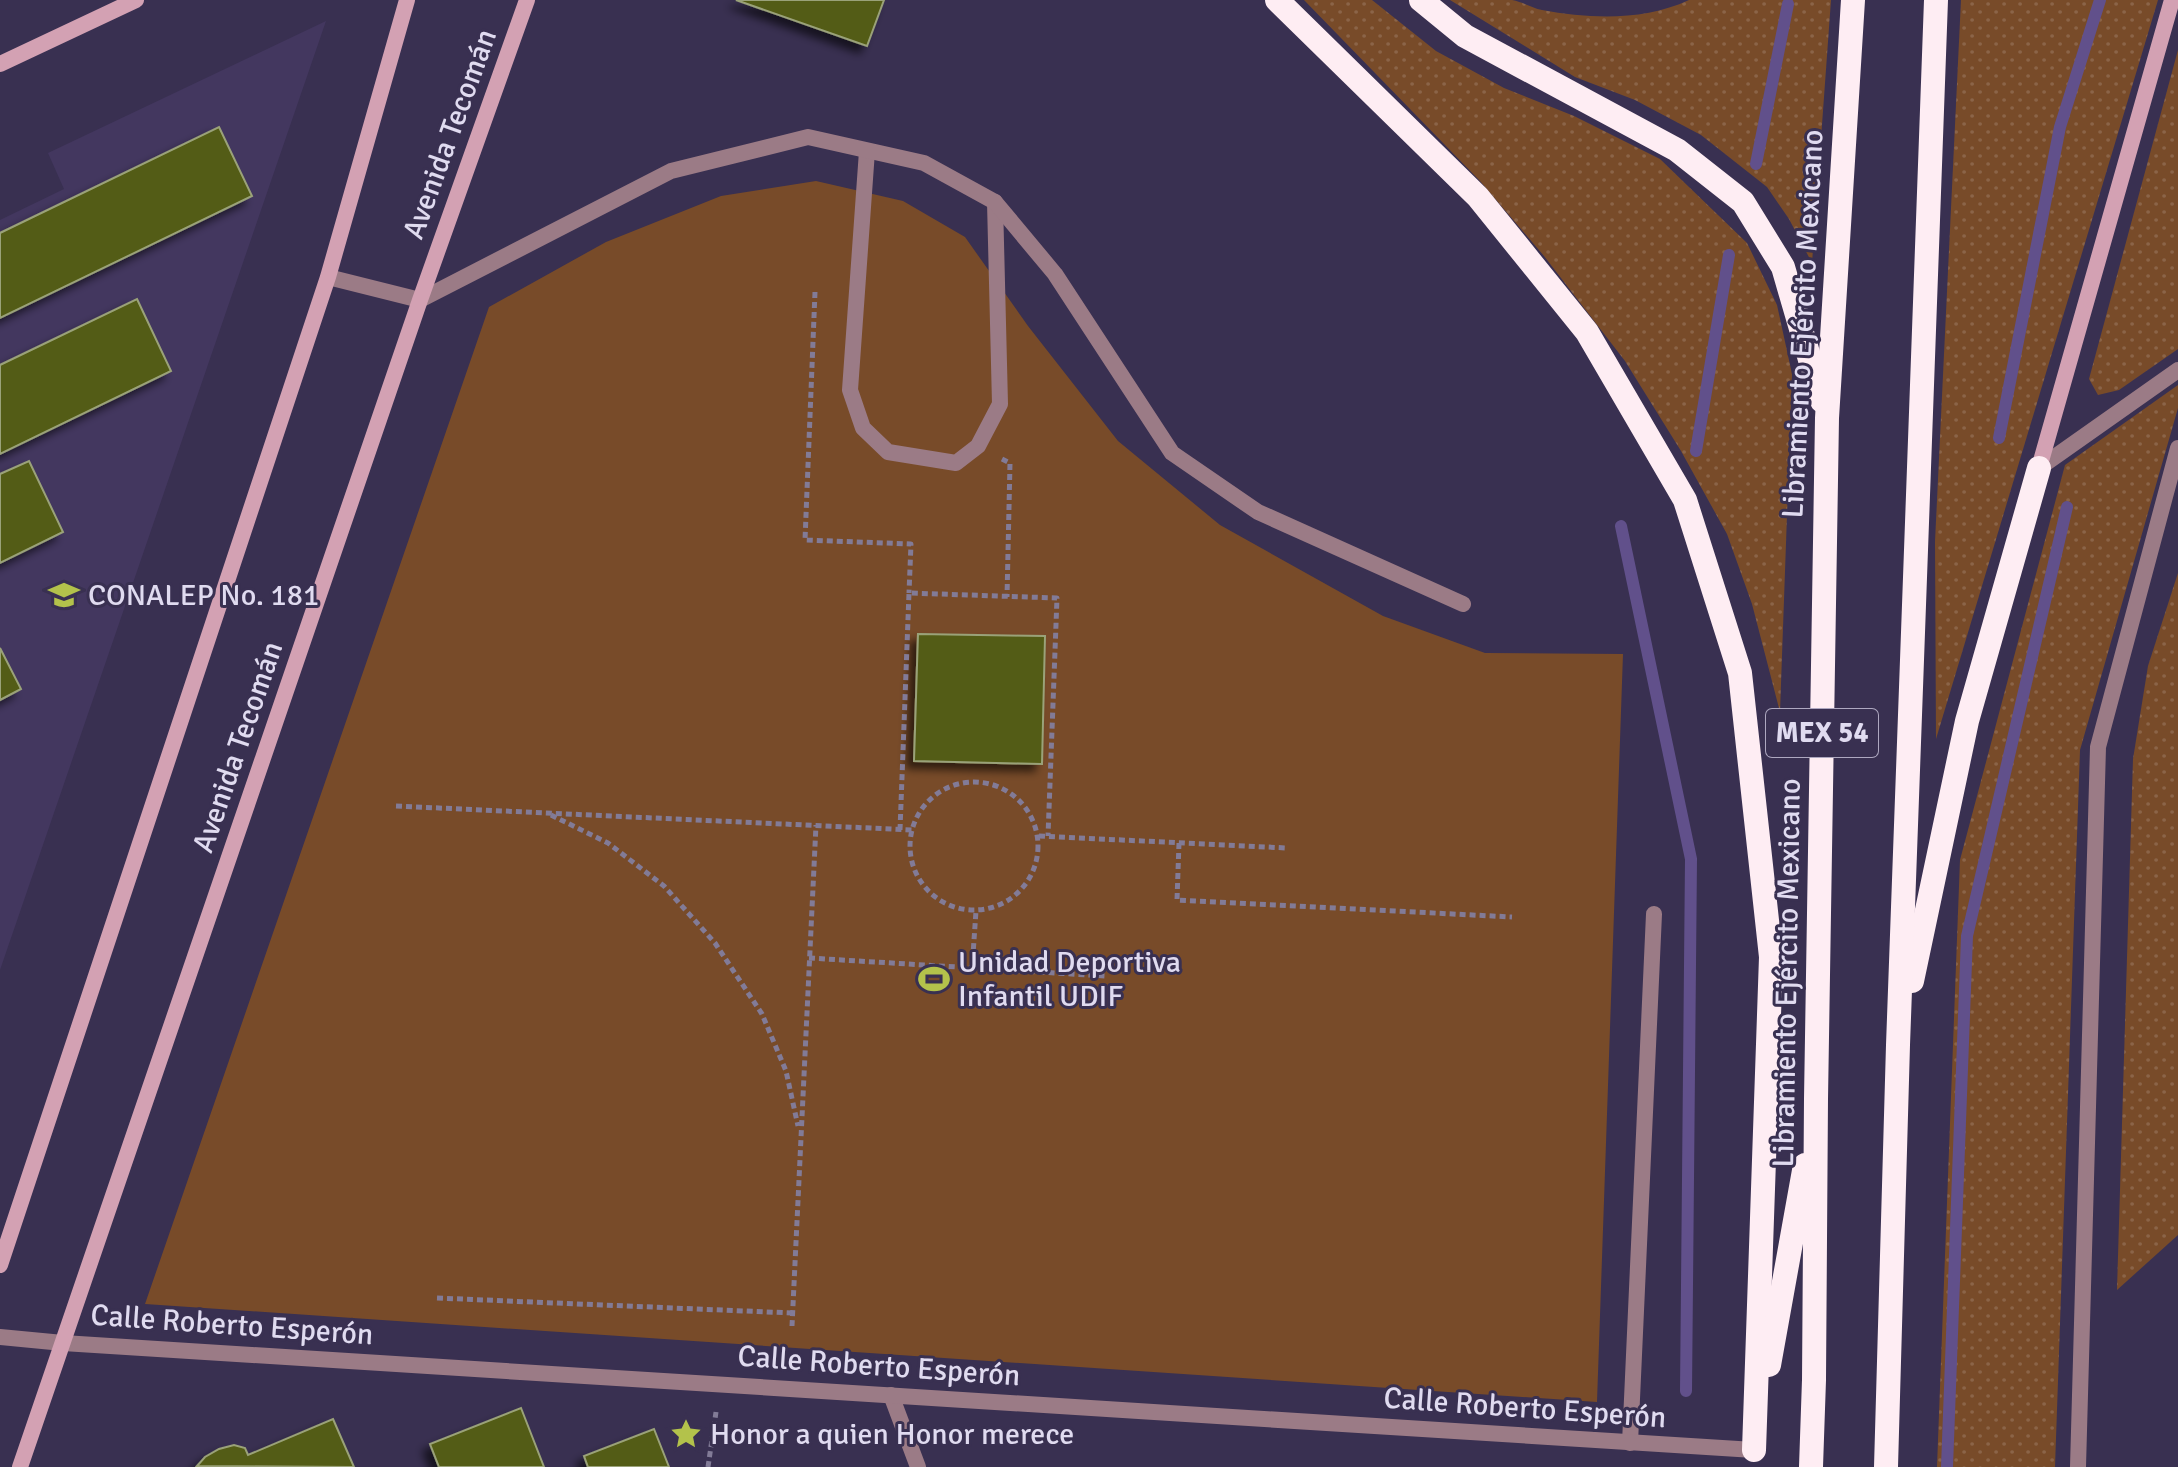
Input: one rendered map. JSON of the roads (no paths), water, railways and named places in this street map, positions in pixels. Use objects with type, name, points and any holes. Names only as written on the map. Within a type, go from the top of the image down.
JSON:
[{"type":"highway","points":[[1277,0],[1478,197],[1498,221],[1587,332],[1685,500],[1740,673],[1771,957],[1753,1458]]},
{"type":"highway","points":[[1421,0],[1465,36],[1677,150],[1743,202],[1783,267],[1827,418]]},
{"type":"highway","name":"Libramiento Ejército Mexicano","points":[[1811,1467],[1827,418],[1853,0]]},
{"type":"highway","name":"MEX 54","points":[[1886,1467],[1936,0]]},
{"type":"highway","points":[[1898,1045],[1967,721],[2039,468]]},
{"type":"highway","points":[[1753,1458],[1816,1099]]},
{"type":"street","points":[[0,64],[136,0]]},
{"type":"street","name":"Avenida Tecomán","points":[[0,1265],[328,277],[407,0]]},
{"type":"street","name":"Avenida Tecomán","points":[[20,1467],[420,300],[527,0]]},
{"type":"street","points":[[2039,468],[2172,0]]},
{"type":"street","points":[[328,277],[420,300],[671,171],[808,137],[924,163],[995,202],[1055,274],[1172,453],[1258,512],[1463,604]]},
{"type":"street","points":[[867,151],[850,390],[863,428],[888,452],[956,463],[978,446],[1000,404],[995,202]]},
{"type":"street","points":[[2039,468],[2178,370]]},
{"type":"street","points":[[2078,1467],[2098,747],[2178,448]]},
{"type":"street","points":[[1630,1443],[1654,914]]},
{"type":"street","name":"Calle Roberto Esperón","points":[[0,1337],[1630,1443],[1753,1458]]},
{"type":"street","points":[[891,1395],[918,1467]]},
{"type":"waterway","points":[[1999,438],[2060,127],[2100,0]]},
{"type":"waterway","points":[[1756,164],[1788,4]]},
{"type":"waterway","points":[[1696,451],[1729,255]]},
{"type":"waterway","points":[[1947,1467],[1967,936],[2067,507]]},
{"type":"waterway","points":[[1621,526],[1691,859],[1686,1391]]},
{"type":"place","name":"CONALEP No. 181","points":[[64,595]]},
{"type":"place","name":"Unidad Deportiva Infantil UDIF","points":[[934,979]]},
{"type":"place","name":"Honor a quien Honor merece","points":[[686,1434]]}]
